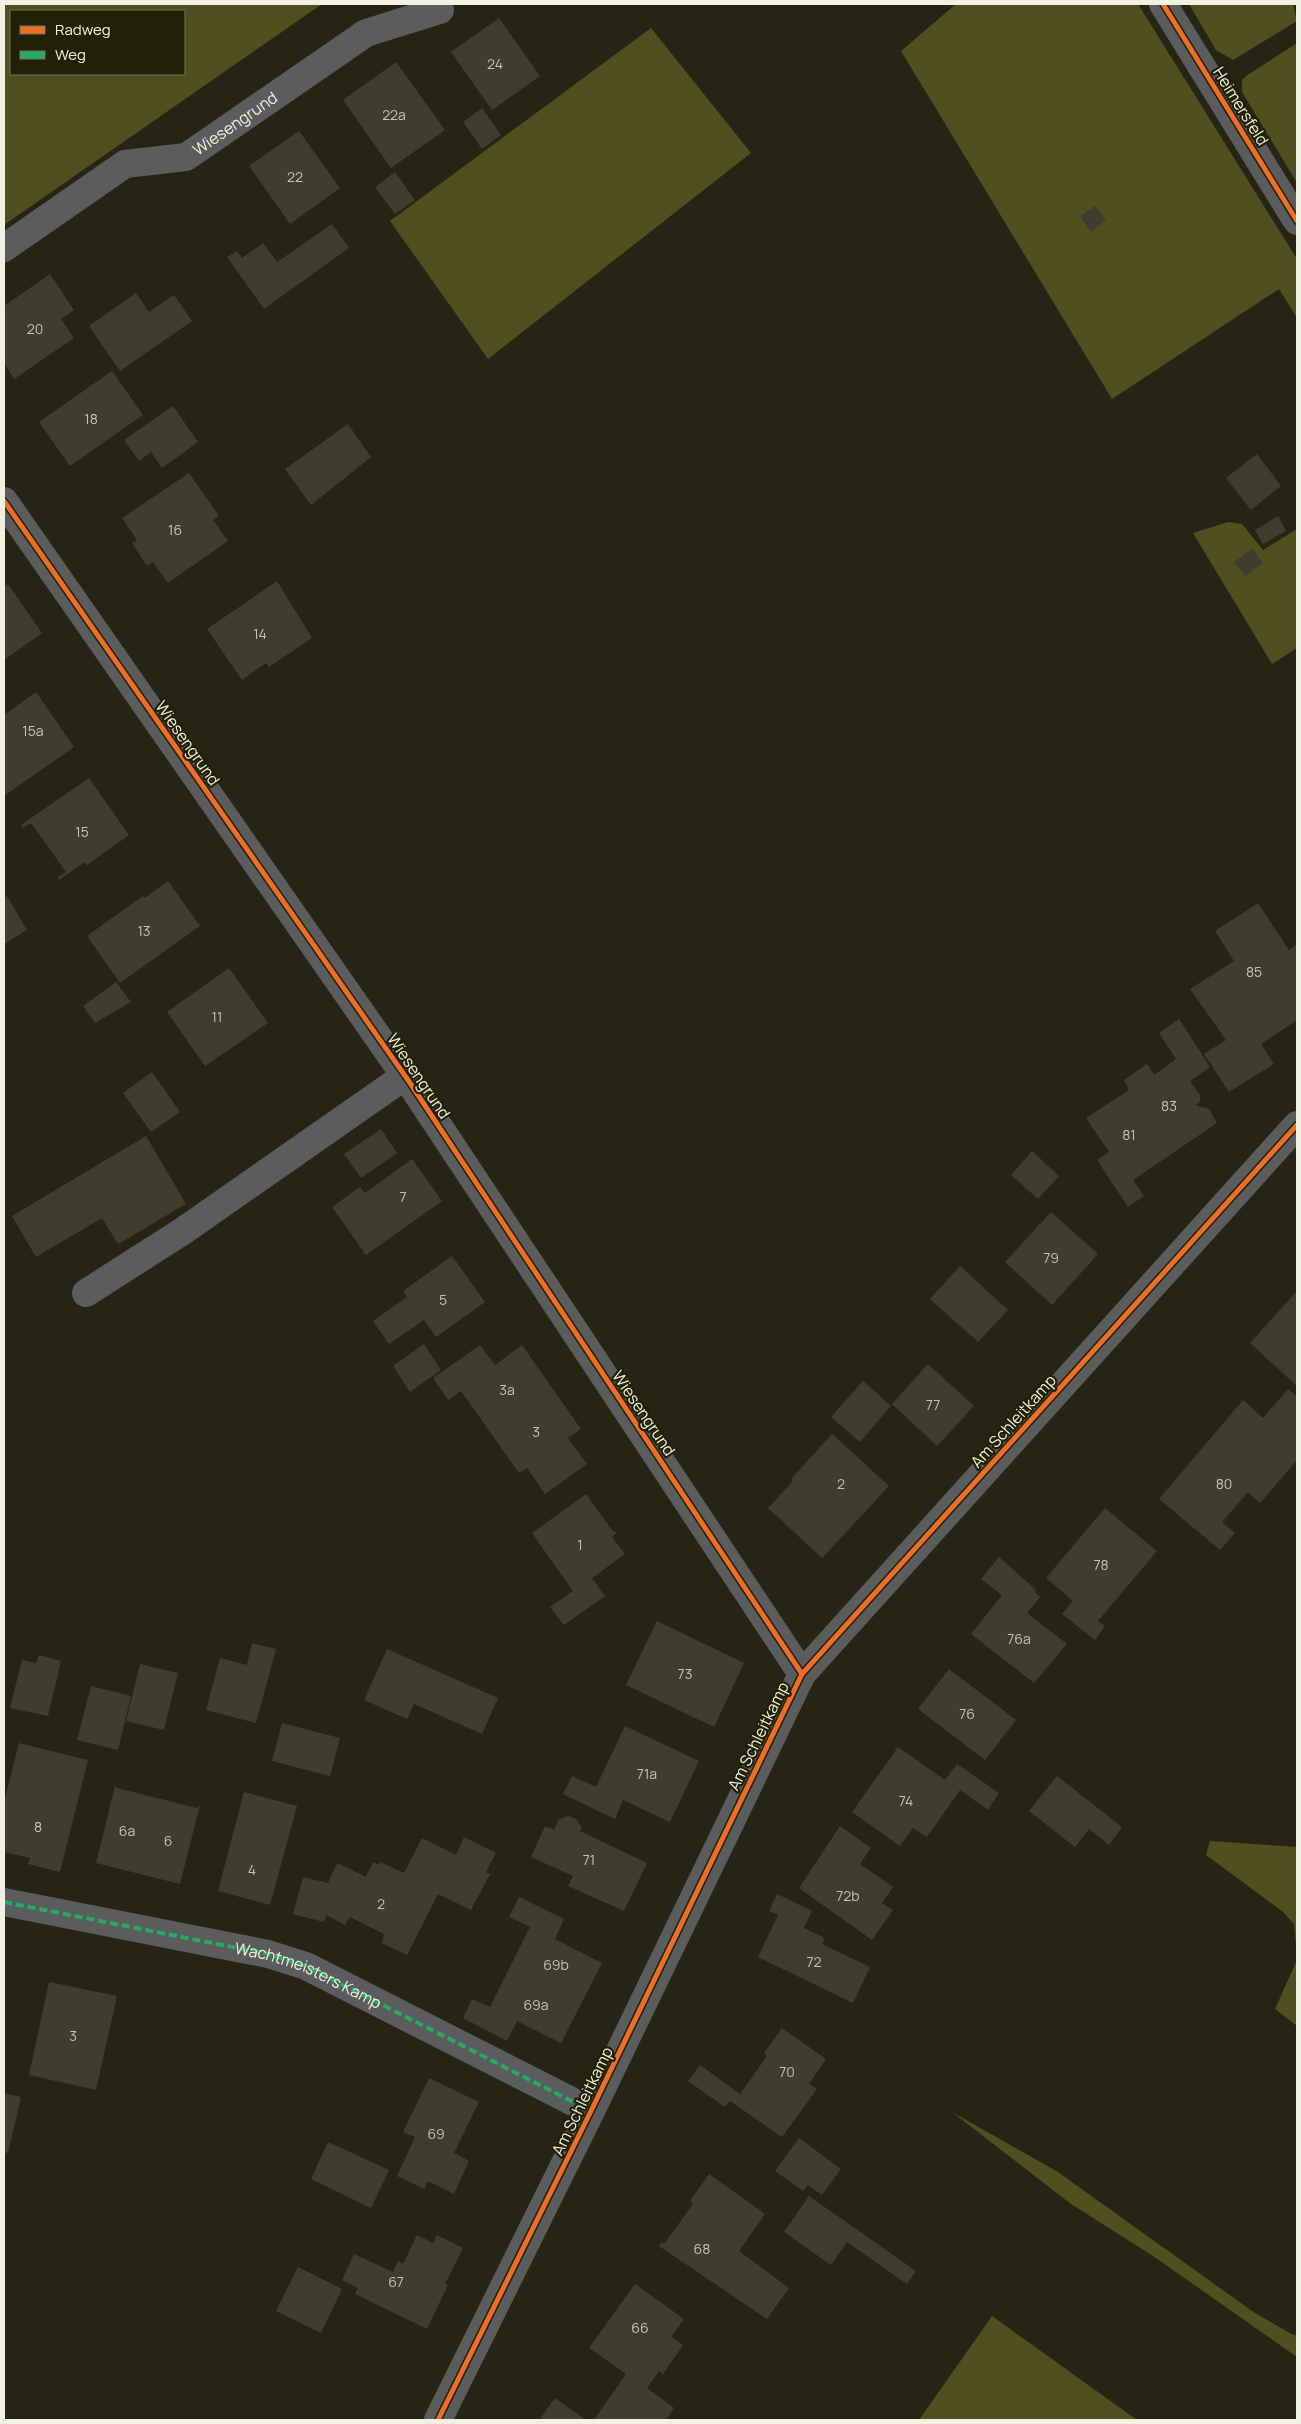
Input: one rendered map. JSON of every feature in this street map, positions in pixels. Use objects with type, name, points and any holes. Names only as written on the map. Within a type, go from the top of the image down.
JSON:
[{"type":"street","name":"Heimersfeld","points":[[1163,4],[1297,222]]},
{"type":"street","name":"Wiesengrund","points":[[4,248],[125,164],[186,157],[366,33],[440,10]]},
{"type":"street","name":"Wiesengrund","points":[[4,501],[405,1076],[802,1674]]},
{"type":"street","points":[[86,1292],[184,1231],[405,1076]]},
{"type":"street","name":"Am Schleitkamp","points":[[438,2420],[591,2111],[802,1674],[1297,1125]]},
{"type":"street","name":"Wachtmeisters Kamp","points":[[4,1902],[268,1954],[306,1966],[591,2111]]},
{"type":"shaded area","points":[[4,4],[322,4],[4,225]]},
{"type":"shaded area","points":[[956,4],[1138,4],[1297,259],[1297,318],[1279,289],[1112,399],[901,51]]},
{"type":"shaded area","points":[[1189,4],[1293,4],[1297,21],[1233,60],[1216,50]]},
{"type":"shaded area","points":[[651,28],[751,153],[488,359],[390,221]]},
{"type":"shaded area","points":[[1297,43],[1297,183],[1242,92],[1242,80]]},
{"type":"shaded area","points":[[1228,522],[1242,524],[1263,550],[1297,529],[1297,648],[1272,664],[1193,533]]},
{"type":"shaded area","points":[[1210,1841],[1297,1847],[1297,1957],[1294,1924],[1282,1911],[1206,1855]]},
{"type":"shaded area","points":[[1297,1960],[1297,2026],[1275,2009]]},
{"type":"shaded area","points":[[952,2112],[1058,2172],[1252,2311],[1293,2335],[1297,2335],[1297,2357],[1153,2256],[1071,2204]]},
{"type":"shaded area","points":[[992,2316],[1137,2420],[919,2420]]},
{"type":"building","points":[[499,18],[540,76],[492,110],[451,52]]},
{"type":"building","points":[[396,62],[445,130],[391,168],[343,100]]},
{"type":"building","points":[[482,108],[501,135],[482,149],[463,122]]},
{"type":"building","points":[[299,131],[340,188],[290,224],[249,166]]},
{"type":"building","points":[[395,172],[415,200],[395,214],[375,187]]},
{"type":"building","points":[[1095,206],[1106,220],[1091,232],[1080,216]]},
{"type":"building","points":[[332,224],[349,248],[264,309],[227,257],[237,251],[242,258],[263,243],[277,262]]},
{"type":"building","points":[[50,274],[74,310],[61,319],[74,338],[14,379],[4,363],[4,306]]},
{"type":"building","points":[[136,293],[149,312],[174,295],[192,321],[120,371],[89,326]]},
{"type":"building","points":[[112,371],[143,415],[70,466],[39,422]]},
{"type":"building","points":[[173,406],[198,442],[162,468],[151,452],[139,461],[124,440]]},
{"type":"building","points":[[348,424],[371,457],[311,505],[285,469]]},
{"type":"building","points":[[1257,454],[1281,486],[1251,510],[1226,478]]},
{"type":"building","points":[[189,473],[219,516],[213,520],[228,541],[168,583],[153,562],[147,566],[132,543],[137,540],[122,518]]},
{"type":"building","points":[[1278,516],[1286,531],[1263,544],[1255,530]]},
{"type":"building","points":[[1252,549],[1263,563],[1245,576],[1234,562]]},
{"type":"building","points":[[277,581],[312,638],[269,667],[266,663],[242,680],[207,629]]},
{"type":"building","points":[[8,584],[42,633],[4,660],[4,587]]},
{"type":"building","points":[[36,692],[74,747],[4,796],[4,715]]},
{"type":"building","points":[[89,778],[129,835],[87,865],[85,862],[59,880],[58,877],[66,872],[31,823],[23,828],[21,825]]},
{"type":"building","points":[[168,881],[200,926],[120,983],[87,936],[143,896],[145,898]]},
{"type":"building","points":[[7,896],[27,930],[4,944],[4,898]]},
{"type":"building","points":[[1258,903],[1289,950],[1297,944],[1297,1020],[1261,1044],[1274,1064],[1229,1092],[1204,1054],[1226,1040],[1190,989],[1234,961],[1215,931]]},
{"type":"building","points":[[229,968],[268,1023],[205,1066],[167,1012]]},
{"type":"building","points":[[116,982],[131,1002],[95,1023],[83,1006]]},
{"type":"building","points":[[1179,1019],[1210,1067],[1190,1081],[1200,1095],[1200,1101],[1196,1105],[1209,1109],[1217,1123],[1133,1180],[1144,1196],[1128,1207],[1097,1160],[1109,1152],[1086,1118],[1129,1090],[1124,1080],[1147,1064],[1154,1075],[1176,1059],[1159,1033]]},
{"type":"building","points":[[152,1072],[180,1112],[151,1132],[123,1093]]},
{"type":"building","points":[[381,1129],[397,1153],[361,1178],[344,1154]]},
{"type":"building","points":[[146,1136],[186,1204],[118,1244],[102,1218],[36,1257],[12,1216]]},
{"type":"building","points":[[1032,1151],[1059,1176],[1038,1199],[1011,1175]]},
{"type":"building","points":[[412,1159],[442,1201],[366,1255],[332,1207],[360,1187],[365,1193]]},
{"type":"building","points":[[1051,1212],[1098,1254],[1052,1305],[1005,1262]]},
{"type":"building","points":[[452,1256],[485,1302],[436,1337],[424,1320],[389,1344],[373,1321],[407,1297],[403,1291]]},
{"type":"building","points":[[960,1266],[1008,1310],[978,1342],[930,1299]]},
{"type":"building","points":[[1297,1291],[1297,1386],[1250,1343]]},
{"type":"building","points":[[424,1344],[441,1370],[410,1392],[393,1366]]},
{"type":"building","points":[[480,1345],[495,1365],[522,1345],[581,1429],[568,1438],[587,1464],[545,1494],[527,1468],[519,1473],[461,1391],[448,1400],[433,1378]]},
{"type":"building","points":[[928,1364],[974,1406],[937,1446],[892,1404]]},
{"type":"building","points":[[863,1381],[891,1406],[860,1442],[831,1417]]},
{"type":"building","points":[[1288,1389],[1297,1397],[1297,1460],[1260,1503],[1248,1492],[1222,1522],[1235,1533],[1220,1550],[1159,1499],[1243,1400],[1263,1418]]},
{"type":"building","points":[[832,1434],[889,1486],[822,1558],[768,1508],[793,1481],[791,1479]]},
{"type":"building","points":[[586,1494],[612,1530],[617,1533],[612,1537],[625,1554],[592,1578],[605,1596],[564,1625],[550,1607],[573,1591],[532,1533]]},
{"type":"building","points":[[1105,1508],[1157,1551],[1098,1621],[1105,1626],[1095,1640],[1062,1614],[1073,1601],[1046,1578]]},
{"type":"building","points":[[999,1557],[1036,1590],[1035,1592],[1040,1597],[1027,1613],[1067,1644],[1034,1683],[971,1634],[1002,1595],[981,1579]]},
{"type":"building","points":[[657,1621],[744,1663],[714,1727],[626,1685]]},
{"type":"building","points":[[252,1643],[276,1649],[256,1723],[206,1710],[220,1658],[247,1665]]},
{"type":"building","points":[[387,1649],[498,1698],[482,1734],[414,1704],[407,1719],[364,1700]]},
{"type":"building","points":[[39,1655],[61,1661],[48,1716],[10,1708],[22,1660],[36,1663]]},
{"type":"building","points":[[140,1664],[178,1673],[164,1730],[126,1721]]},
{"type":"building","points":[[949,1669],[1016,1720],[985,1760],[918,1709]]},
{"type":"building","points":[[91,1686],[131,1696],[118,1750],[77,1740]]},
{"type":"building","points":[[282,1723],[340,1738],[330,1776],[272,1761]]},
{"type":"building","points":[[625,1726],[699,1761],[670,1822],[623,1800],[615,1819],[563,1794],[572,1776],[596,1787]]},
{"type":"building","points":[[19,1743],[88,1760],[60,1872],[28,1864],[30,1858],[4,1852],[4,1802]]},
{"type":"building","points":[[898,1747],[945,1780],[957,1764],[999,1793],[988,1810],[960,1790],[927,1837],[913,1828],[900,1846],[852,1812]]},
{"type":"building","points":[[1057,1776],[1122,1827],[1109,1845],[1089,1829],[1075,1847],[1029,1811]]},
{"type":"building","points":[[115,1786],[197,1808],[200,1805],[180,1884],[96,1863]]},
{"type":"building","points":[[244,1792],[297,1806],[270,1905],[218,1891]]},
{"type":"building","points":[[568,1816],[576,1819],[582,1828],[580,1831],[647,1863],[624,1911],[568,1886],[573,1876],[531,1857],[545,1826],[554,1830],[558,1820]]},
{"type":"building","points":[[840,1826],[871,1848],[860,1864],[893,1887],[882,1903],[893,1910],[872,1940],[799,1888]]},
{"type":"building","points":[[464,1837],[496,1853],[486,1872],[490,1874],[471,1910],[438,1894],[407,1955],[382,1943],[384,1934],[350,1917],[345,1925],[326,1915],[324,1922],[293,1914],[303,1877],[328,1883],[337,1863],[366,1877],[373,1862],[379,1865],[380,1862],[404,1873],[422,1838],[456,1855]]},
{"type":"building","points":[[777,1894],[812,1911],[804,1928],[825,1938],[822,1944],[870,1967],[853,2003],[758,1957],[778,1915],[769,1911]]},
{"type":"building","points":[[519,1897],[564,1919],[555,1939],[602,1963],[561,2043],[517,2021],[507,2041],[463,2018],[472,1999],[490,2007],[530,1927],[509,1917]]},
{"type":"building","points":[[49,1982],[117,1996],[96,2090],[29,2075]]},
{"type":"building","points":[[782,2028],[826,2059],[809,2084],[817,2089],[782,2137],[730,2101],[725,2107],[688,2081],[700,2065],[740,2094],[767,2056],[764,2053]]},
{"type":"building","points":[[429,2078],[479,2102],[454,2153],[469,2161],[454,2194],[428,2181],[424,2189],[397,2176],[415,2137],[403,2132]]},
{"type":"building","points":[[4,2093],[21,2097],[8,2153],[4,2152]]},
{"type":"building","points":[[799,2138],[841,2169],[822,2195],[808,2185],[803,2191],[775,2171]]},
{"type":"building","points":[[328,2142],[389,2170],[371,2208],[311,2179]]},
{"type":"building","points":[[709,2174],[765,2214],[739,2251],[789,2288],[767,2319],[659,2246],[662,2242],[664,2244],[693,2204],[690,2201]]},
{"type":"building","points":[[809,2196],[916,2271],[907,2284],[847,2242],[831,2265],[784,2232]]},
{"type":"building","points":[[417,2235],[433,2243],[437,2235],[463,2248],[445,2284],[448,2285],[427,2329],[355,2294],[358,2288],[342,2280],[354,2254],[393,2272],[398,2261],[403,2264]]},
{"type":"building","points":[[298,2267],[342,2289],[321,2333],[276,2311]]},
{"type":"building","points":[[635,2284],[684,2319],[671,2337],[683,2345],[663,2374],[659,2371],[647,2388],[674,2408],[666,2420],[594,2420],[626,2374],[589,2348]]},
{"type":"building","points":[[555,2398],[586,2420],[539,2420]]},
{"type":"marked path","points":[[4,1902],[268,1954],[306,1966],[591,2111]]},
{"type":"cycle path","points":[[1163,4],[1297,221]]},
{"type":"cycle path","points":[[4,501],[410,1083],[802,1674]]},
{"type":"cycle path","points":[[438,2420],[591,2111],[802,1674],[1297,1125]]}]
